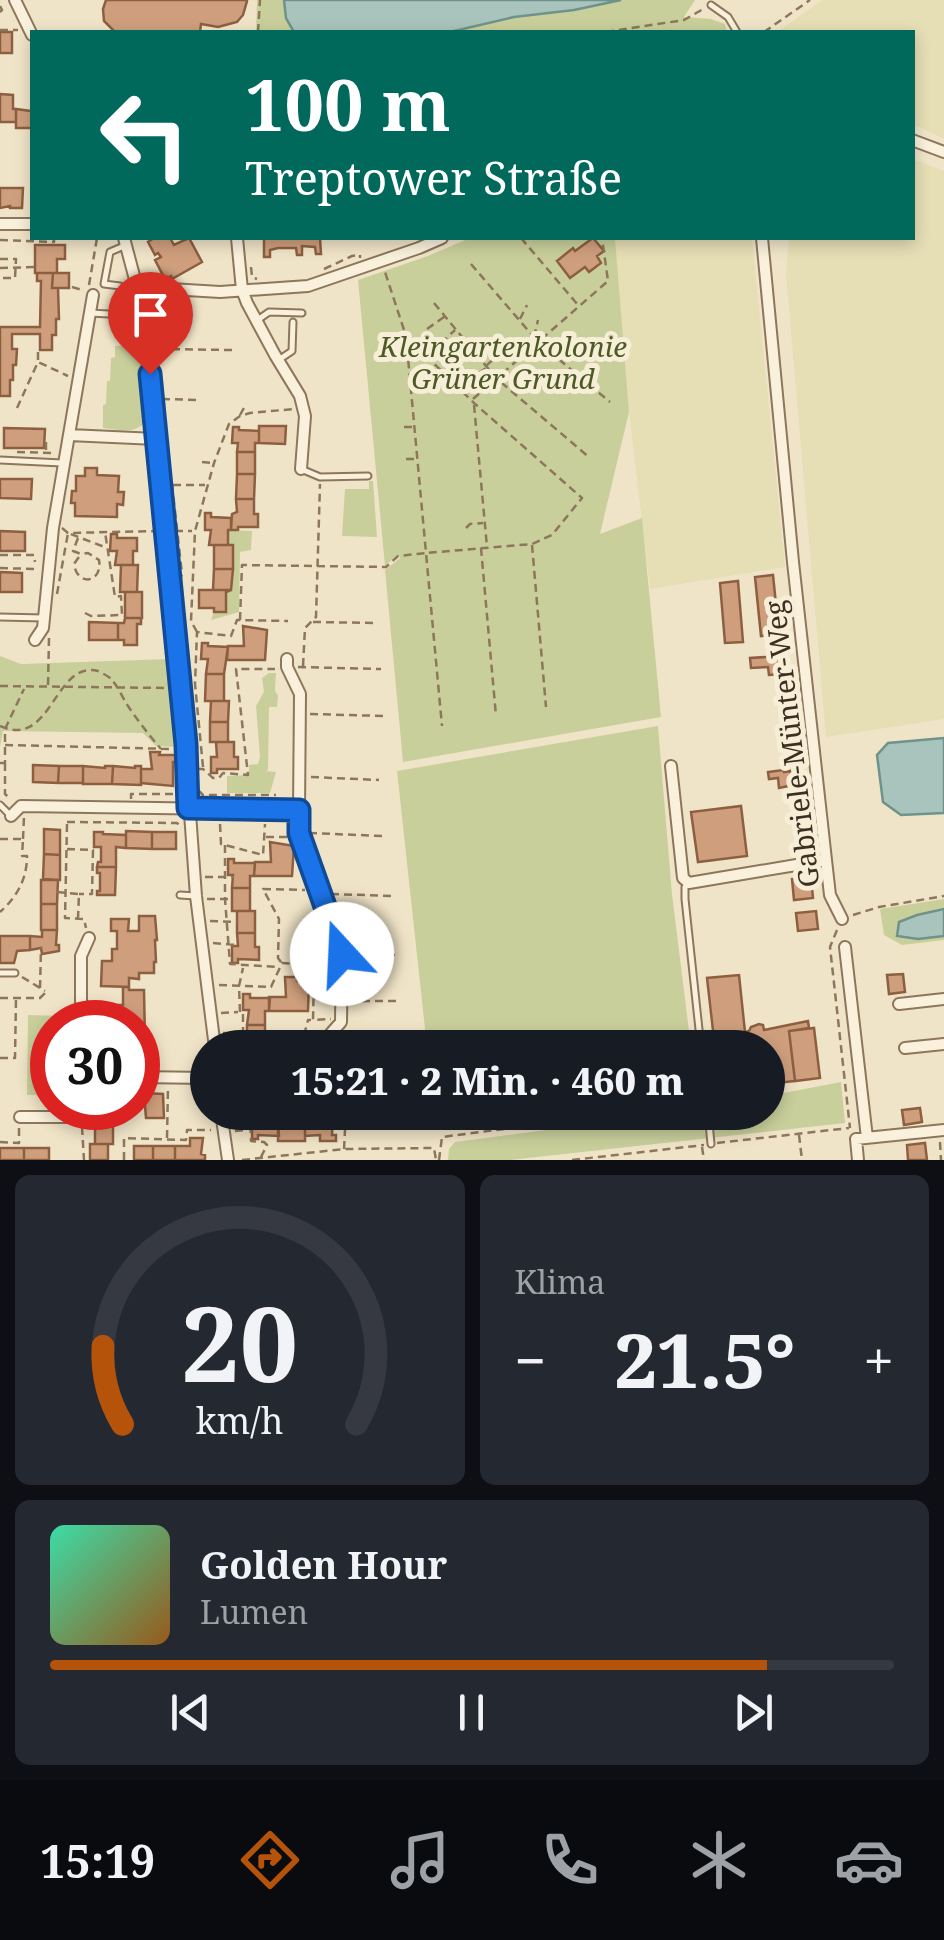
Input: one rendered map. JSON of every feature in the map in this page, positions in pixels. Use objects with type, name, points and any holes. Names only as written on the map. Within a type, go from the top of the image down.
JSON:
[{"type":"street","points":[[15,0],[30,31]]},
{"type":"street","points":[[915,141],[944,152]]},
{"type":"street","points":[[0,224],[30,224]]},
{"type":"street","points":[[237,240],[242,290],[300,396],[305,416],[301,469]]},
{"type":"street","points":[[138,288],[220,292],[308,286],[437,240]]},
{"type":"street","name":"Gabriele-Münter-Weg","points":[[762,240],[792,562],[830,895],[842,919]]},
{"type":"street","points":[[125,241],[138,288],[156,439],[168,483],[186,749],[185,808],[201,897],[213,1030]]},
{"type":"street","points":[[35,640],[43,628],[52,528],[93,295]]},
{"type":"street","points":[[68,436],[156,439]]},
{"type":"street","points":[[287,663],[300,694],[300,835],[342,954],[341,1019],[333,1030]]},
{"type":"street","points":[[671,766],[683,878],[689,883],[826,860]]},
{"type":"street","points":[[10,816],[21,803],[299,810]]},
{"type":"street","points":[[81,1000],[82,956],[89,938]]},
{"type":"street","points":[[845,947],[858,1160]]},
{"type":"street","points":[[898,1004],[944,994]]},
{"type":"street","points":[[904,1048],[944,1044]]},
{"type":"street","points":[[160,1078],[190,1081]]},
{"type":"street","points":[[20,1116],[30,1115]]},
{"type":"street","points":[[858,1135],[942,1130]]},
{"type":"street","points":[[228,1131],[228,1160]]},
{"type":"lane","points":[[712,5],[728,17],[736,30]]},
{"type":"lane","points":[[120,286],[104,284],[110,252],[125,241]]},
{"type":"lane","points":[[256,320],[269,312],[302,313]]},
{"type":"lane","points":[[90,314],[127,315]]},
{"type":"lane","points":[[278,360],[292,351],[293,322]]},
{"type":"lane","points":[[0,460],[65,458]]},
{"type":"lane","points":[[301,469],[320,478],[368,476]]},
{"type":"lane","points":[[0,617],[44,618]]},
{"type":"lane","points":[[0,805],[10,816]]},
{"type":"lane","points":[[689,883],[685,898],[699,1030]]},
{"type":"lane","points":[[180,895],[201,897]]},
{"type":"lane","points":[[0,973],[15,973]]},
{"type":"lane","points":[[710,1130],[712,1144]]},
{"type":"path","points":[[258,30],[260,0]]},
{"type":"path","points":[[767,30],[810,0]]},
{"type":"path","points":[[619,30],[684,20],[712,5]]},
{"type":"path","points":[[0,6],[0,12]]},
{"type":"path","points":[[0,30],[30,33]]},
{"type":"path","points":[[0,240],[54,240]]},
{"type":"path","points":[[93,295],[88,288],[97,240]]},
{"type":"path","points":[[523,240],[579,307]]},
{"type":"path","points":[[473,401],[536,340],[608,281],[602,240]]},
{"type":"path","points":[[314,274],[360,255],[364,276],[384,268],[406,336],[442,726]]},
{"type":"path","points":[[0,259],[16,259],[15,278],[0,278]]},
{"type":"path","points":[[471,264],[536,340],[610,402]]},
{"type":"path","points":[[0,268],[35,267]]},
{"type":"path","points":[[72,288],[93,295]]},
{"type":"path","points":[[154,317],[157,303],[189,301]]},
{"type":"path","points":[[434,303],[496,378],[590,458]]},
{"type":"path","points":[[518,320],[527,305]]},
{"type":"path","points":[[427,329],[445,316]]},
{"type":"path","points":[[536,340],[538,320]]},
{"type":"path","points":[[441,343],[456,329]]},
{"type":"path","points":[[197,632],[231,636],[240,620],[242,566],[386,567],[398,556],[532,544],[552,535],[582,498],[406,336]]},
{"type":"path","points":[[148,348],[232,350]]},
{"type":"path","points":[[479,374],[506,348]]},
{"type":"path","points":[[18,408],[38,362],[38,351]]},
{"type":"path","points":[[38,362],[78,381]]},
{"type":"path","points":[[153,399],[200,400]]},
{"type":"path","points":[[473,401],[485,523],[496,716]]},
{"type":"path","points":[[245,406],[229,424],[195,531],[191,621],[197,632],[196,684],[203,769],[213,778],[223,773],[248,775],[236,669],[275,669],[287,663],[381,669]]},
{"type":"path","points":[[240,416],[303,408]]},
{"type":"path","points":[[404,427],[414,426]]},
{"type":"path","points":[[46,442],[46,453]]},
{"type":"path","points":[[16,452],[65,458]]},
{"type":"path","points":[[406,459],[418,460]]},
{"type":"path","points":[[202,462],[214,463]]},
{"type":"path","points":[[303,667],[305,628],[316,617],[320,478]]},
{"type":"path","points":[[179,584],[182,574],[171,530],[168,483],[208,484]]},
{"type":"path","points":[[466,528],[485,523]]},
{"type":"path","points":[[52,528],[59,525],[107,548]]},
{"type":"path","points":[[85,613],[122,616],[105,530]]},
{"type":"path","points":[[68,532],[195,531]]},
{"type":"path","points":[[79,537],[72,551],[88,553],[99,560],[96,577],[82,579],[74,571],[80,554]]},
{"type":"path","points":[[532,544],[546,706]]},
{"type":"path","points":[[0,555],[34,555],[35,562]]},
{"type":"path","points":[[0,568],[34,569]]},
{"type":"path","points":[[240,620],[288,620]]},
{"type":"path","points":[[312,622],[378,623]]},
{"type":"path","points":[[2,728],[26,729],[37,722],[70,678],[82,670],[98,671],[110,678],[133,714],[162,748]]},
{"type":"path","points":[[0,686],[180,688],[196,684]]},
{"type":"path","points":[[0,912],[14,898],[27,872],[27,856],[22,856],[24,816],[21,803],[5,794],[2,763],[2,728],[25,688]]},
{"type":"path","points":[[300,714],[384,716]]},
{"type":"path","points":[[5,746],[186,749]]},
{"type":"path","points":[[187,770],[203,769]]},
{"type":"path","points":[[299,776],[379,780]]},
{"type":"path","points":[[196,788],[202,795],[276,795]]},
{"type":"path","points":[[65,918],[67,822],[177,823],[181,828],[185,808],[181,789],[178,794],[131,794],[131,802]]},
{"type":"path","points":[[220,824],[221,844],[263,855],[265,824]]},
{"type":"path","points":[[264,837],[382,836]]},
{"type":"path","points":[[0,839],[23,840]]},
{"type":"path","points":[[60,841],[67,842]]},
{"type":"path","points":[[225,845],[230,964],[301,964],[304,976],[314,976],[313,1020]]},
{"type":"path","points":[[66,849],[101,851]]},
{"type":"path","points":[[57,892],[92,894],[93,850]]},
{"type":"path","points":[[60,866],[66,866]]},
{"type":"path","points":[[203,877],[234,877]]},
{"type":"path","points":[[93,880],[99,881]]},
{"type":"path","points":[[208,985],[271,987],[281,965],[279,919],[263,889],[305,890]]},
{"type":"path","points":[[78,919],[79,894]]},
{"type":"path","points":[[320,894],[394,896]]},
{"type":"path","points":[[572,1160],[798,1134],[858,1135],[830,947],[842,919],[879,907],[944,896]]},
{"type":"path","points":[[201,897],[232,899]]},
{"type":"path","points":[[57,917],[84,919],[89,938]]},
{"type":"path","points":[[209,921],[237,922]]},
{"type":"path","points":[[211,943],[238,945]]},
{"type":"path","points":[[40,948],[40,988]]},
{"type":"path","points":[[342,954],[396,955]]},
{"type":"path","points":[[244,965],[239,986],[245,1030]]},
{"type":"path","points":[[0,998],[40,998],[46,992],[15,973]]},
{"type":"path","points":[[0,1058],[15,1058],[16,998]]},
{"type":"path","points":[[342,1001],[398,1001]]},
{"type":"path","points":[[219,1013],[244,1012]]},
{"type":"path","points":[[305,1030],[308,1020],[341,1019]]},
{"type":"path","points":[[167,1139],[168,1078]]},
{"type":"path","points":[[0,1142],[19,1143],[20,1116]]},
{"type":"path","points":[[124,1160],[124,1138],[186,1140],[186,1129],[246,1130]]},
{"type":"path","points":[[84,1130],[84,1160]]},
{"type":"path","points":[[251,1130],[251,1142],[267,1145],[260,1158]]},
{"type":"path","points":[[344,1149],[345,1130]]},
{"type":"path","points":[[438,1160],[442,1138],[501,1130]]},
{"type":"path","points":[[941,1160],[942,1130]]},
{"type":"path","points":[[798,1134],[802,1160]]},
{"type":"path","points":[[702,1145],[704,1160]]},
{"type":"path","points":[[242,1160],[344,1149],[434,1148],[438,1160]]},
{"type":"shaded area","points":[[822,0],[944,0],[944,139],[915,125],[915,30],[780,30]]},
{"type":"shaded area","points":[[915,160],[944,171],[944,719],[826,737],[786,273],[789,240],[915,240]]},
{"type":"shaded area","points":[[615,240],[752,240],[785,567],[650,589],[629,412]]},
{"type":"green space","points":[[257,0],[284,0],[286,18],[293,30],[256,30]]},
{"type":"green space","points":[[621,0],[695,0],[684,17],[711,19],[725,24],[726,30],[459,30],[514,17]]},
{"type":"green space","name":"Kleingartenkolonie Grüner Grund","points":[[465,240],[615,240],[629,412],[600,534],[642,518],[661,717],[403,762],[385,570],[400,558],[398,554],[385,566],[358,280]]},
{"type":"green space","points":[[115,346],[141,346],[148,417],[134,429],[103,428],[103,405]]},
{"type":"green space","points":[[369,481],[373,481],[377,537],[342,536],[345,489],[369,489]]},
{"type":"green space","points":[[228,530],[252,531],[251,550],[240,552],[239,612],[211,620],[214,612],[226,612],[226,592],[232,586],[233,545],[228,545]]},
{"type":"green space","points":[[0,656],[21,664],[169,659],[177,747],[156,746],[143,733],[3,731],[0,747]]},
{"type":"green space","points":[[276,673],[278,695],[277,707],[269,707],[266,771],[276,772],[270,793],[227,793],[227,776],[249,775],[249,765],[258,764],[256,706],[264,692],[262,678]]},
{"type":"green space","points":[[658,726],[672,894],[689,1030],[425,1030],[397,771]]},
{"type":"green space","points":[[944,899],[944,940],[902,945],[884,935],[880,909]]},
{"type":"green space","points":[[28,1015],[30,1095],[27,1095]]},
{"type":"green space","points":[[841,1082],[845,1123],[785,1130],[785,1093]]},
{"type":"green space","points":[[545,1130],[782,1130],[510,1160],[448,1160],[449,1149],[455,1142]]},
{"type":"water","points":[[284,0],[621,0],[459,30],[293,30],[286,18]]},
{"type":"water","points":[[944,738],[944,813],[901,815],[883,802],[877,755],[888,743]]},
{"type":"water","points":[[944,909],[944,936],[897,936],[899,922]]},
{"type":"building","points":[[106,0],[247,0],[237,22],[218,27],[201,24],[200,30],[113,30],[104,21]]},
{"type":"building","points":[[0,32],[12,32],[12,53],[0,53]]},
{"type":"building","points":[[0,94],[13,95],[16,122],[0,122]]},
{"type":"building","points":[[16,109],[30,111],[30,128],[16,128]]},
{"type":"building","points":[[0,188],[23,188],[22,208],[0,208]]},
{"type":"building","points":[[171,240],[174,245],[190,240],[202,262],[165,279],[155,260],[161,257],[155,255],[148,242]]},
{"type":"building","points":[[264,240],[320,240],[321,254],[316,254],[315,247],[302,246],[302,255],[297,255],[296,248],[278,248],[270,250],[270,257],[264,257]]},
{"type":"building","points":[[595,240],[604,251],[597,256],[601,263],[589,272],[585,267],[570,278],[557,261],[573,248],[575,251]]},
{"type":"building","points":[[35,245],[65,245],[65,259],[57,259],[57,273],[35,273]]},
{"type":"building","points":[[37,273],[53,273],[52,288],[58,288],[59,319],[56,335],[52,335],[52,350],[40,350],[40,334],[12,334],[12,349],[17,349],[10,396],[0,396],[0,327],[40,327],[41,281],[37,281]]},
{"type":"building","points":[[53,273],[69,273],[69,288],[52,288]]},
{"type":"building","points":[[259,426],[286,426],[285,444],[259,443]]},
{"type":"building","points":[[233,427],[259,431],[255,452],[237,452],[238,443],[232,443]]},
{"type":"building","points":[[4,428],[45,429],[44,448],[4,448]]},
{"type":"building","points":[[237,452],[255,452],[255,474],[237,474]]},
{"type":"building","points":[[85,468],[97,468],[97,475],[119,476],[118,492],[124,492],[123,505],[117,504],[117,517],[75,516],[72,491],[76,491],[76,476],[85,476]]},
{"type":"building","points":[[237,474],[255,474],[254,499],[236,499]]},
{"type":"building","points":[[0,479],[32,479],[31,499],[0,498]]},
{"type":"building","points":[[236,499],[254,499],[258,527],[231,530],[232,514],[237,512]]},
{"type":"building","points":[[205,513],[231,518],[228,545],[209,545],[211,530],[205,530]]},
{"type":"building","points":[[0,531],[25,532],[25,551],[0,551]]},
{"type":"building","points":[[111,534],[117,534],[117,538],[137,538],[133,565],[115,565],[117,551],[110,551]]},
{"type":"building","points":[[214,545],[233,545],[233,569],[214,569]]},
{"type":"building","points":[[121,565],[138,565],[137,592],[120,592]]},
{"type":"building","points":[[214,569],[233,569],[231,590],[213,590]]},
{"type":"building","points":[[0,572],[22,573],[22,592],[0,592]]},
{"type":"building","points":[[773,575],[779,634],[761,636],[755,577]]},
{"type":"building","points":[[738,581],[743,642],[725,643],[720,583]]},
{"type":"building","points":[[199,590],[231,590],[226,592],[226,612],[199,608]]},
{"type":"building","points":[[125,592],[142,592],[142,618],[125,618]]},
{"type":"building","points":[[125,618],[141,618],[141,624],[137,624],[137,645],[124,645],[124,640],[118,640],[118,623],[124,623]]},
{"type":"building","points":[[89,622],[118,623],[118,640],[89,640]]},
{"type":"building","points":[[243,626],[267,630],[265,660],[227,660],[228,646],[244,646]]},
{"type":"building","points":[[202,643],[228,647],[224,674],[206,674],[208,659],[201,659]]},
{"type":"building","points":[[782,656],[784,674],[769,675],[768,667],[751,668],[750,658]]},
{"type":"building","points":[[206,674],[224,674],[224,701],[205,701]]},
{"type":"building","points":[[211,701],[229,701],[228,722],[210,722]]},
{"type":"building","points":[[210,722],[228,722],[228,742],[210,742]]},
{"type":"building","points":[[216,742],[234,742],[238,769],[217,769],[217,773],[211,773],[211,757],[217,757]]},
{"type":"building","points":[[150,752],[177,755],[177,762],[173,762],[173,786],[141,783],[141,769],[152,769]]},
{"type":"building","points":[[33,765],[59,766],[58,783],[33,782]]},
{"type":"building","points":[[59,766],[83,766],[83,783],[58,783]]},
{"type":"building","points":[[83,766],[113,766],[112,784],[83,784]]},
{"type":"building","points":[[113,766],[141,766],[141,785],[112,784]]},
{"type":"building","points":[[790,771],[793,785],[779,788],[778,778],[769,779],[768,772]]},
{"type":"building","points":[[741,806],[747,856],[698,862],[691,812]]},
{"type":"building","points":[[44,829],[60,830],[60,855],[44,854]]},
{"type":"building","points":[[126,831],[152,832],[152,849],[126,848]]},
{"type":"building","points":[[94,832],[126,835],[126,848],[116,847],[116,867],[97,867],[101,847],[94,847]]},
{"type":"building","points":[[152,832],[176,832],[176,849],[152,849]]},
{"type":"building","points":[[270,842],[294,846],[292,876],[254,876],[255,862],[271,862]]},
{"type":"building","points":[[44,854],[60,855],[60,880],[43,879]]},
{"type":"building","points":[[228,859],[234,859],[234,863],[255,863],[250,888],[232,888]]},
{"type":"building","points":[[97,867],[116,867],[115,895],[97,895]]},
{"type":"building","points":[[811,877],[813,898],[794,900],[792,879]]},
{"type":"building","points":[[41,880],[58,880],[57,904],[41,904]]},
{"type":"building","points":[[232,888],[250,888],[250,911],[232,911]]},
{"type":"building","points":[[41,904],[57,904],[57,930],[41,930]]},
{"type":"building","points":[[237,911],[255,911],[255,933],[237,933]]},
{"type":"building","points":[[816,911],[818,929],[798,931],[796,913]]},
{"type":"building","points":[[139,916],[155,916],[154,973],[129,978],[129,987],[101,986],[102,961],[112,961],[112,949],[117,949],[117,931],[111,931],[111,919],[129,919],[128,931],[139,931]]},
{"type":"building","points":[[42,930],[57,930],[59,951],[42,954],[41,948],[30,950],[30,936],[42,937]]},
{"type":"building","points":[[237,933],[255,933],[259,960],[238,959],[238,963],[232,963],[232,946],[238,946]]},
{"type":"building","points":[[0,936],[30,936],[30,950],[17,951],[14,963],[0,963]]},
{"type":"building","points":[[903,974],[905,992],[889,994],[887,975]]},
{"type":"building","points":[[739,975],[745,1030],[713,1030],[707,978]]},
{"type":"building","points":[[285,977],[309,981],[308,1011],[269,1011],[269,997],[286,997]]},
{"type":"building","points":[[123,987],[144,990],[144,1000],[123,1000]]},
{"type":"building","points":[[243,994],[270,998],[265,1025],[247,1025],[249,1010],[243,1010]]},
{"type":"building","points":[[808,1021],[809,1028],[789,1031],[795,1081],[785,1082],[785,1030],[764,1030]]},
{"type":"building","points":[[759,1024],[764,1030],[750,1030]]},
{"type":"building","points":[[247,1025],[265,1025],[265,1030],[247,1030]]},
{"type":"building","points":[[814,1028],[820,1078],[795,1081],[789,1031]]},
{"type":"building","points":[[160,1094],[163,1094],[164,1118],[160,1118]]},
{"type":"building","points":[[920,1108],[922,1122],[904,1125],[902,1110]]},
{"type":"building","points":[[95,1130],[113,1130],[113,1144],[95,1144]]},
{"type":"building","points":[[252,1130],[279,1130],[279,1136],[258,1135],[258,1139],[252,1139]]},
{"type":"building","points":[[278,1130],[305,1130],[305,1141],[278,1141]]},
{"type":"building","points":[[305,1130],[332,1130],[336,1141],[320,1141],[320,1135],[305,1136]]},
{"type":"building","points":[[190,1138],[203,1138],[201,1154],[205,1160],[175,1160],[175,1146],[190,1146]]},
{"type":"building","points":[[925,1143],[927,1160],[908,1160],[907,1145]]},
{"type":"building","points":[[90,1144],[108,1144],[108,1160],[90,1160]]},
{"type":"building","points":[[134,1146],[153,1146],[153,1160],[134,1160]]},
{"type":"building","points":[[153,1146],[175,1146],[175,1160],[153,1160]]},
{"type":"building","points":[[0,1148],[24,1148],[24,1160],[0,1160]]},
{"type":"building","points":[[24,1148],[49,1148],[49,1160],[24,1160]]},
{"type":"route","points":[[150,374],[186,744],[188,808],[299,810],[299,833],[342,954]]}]
